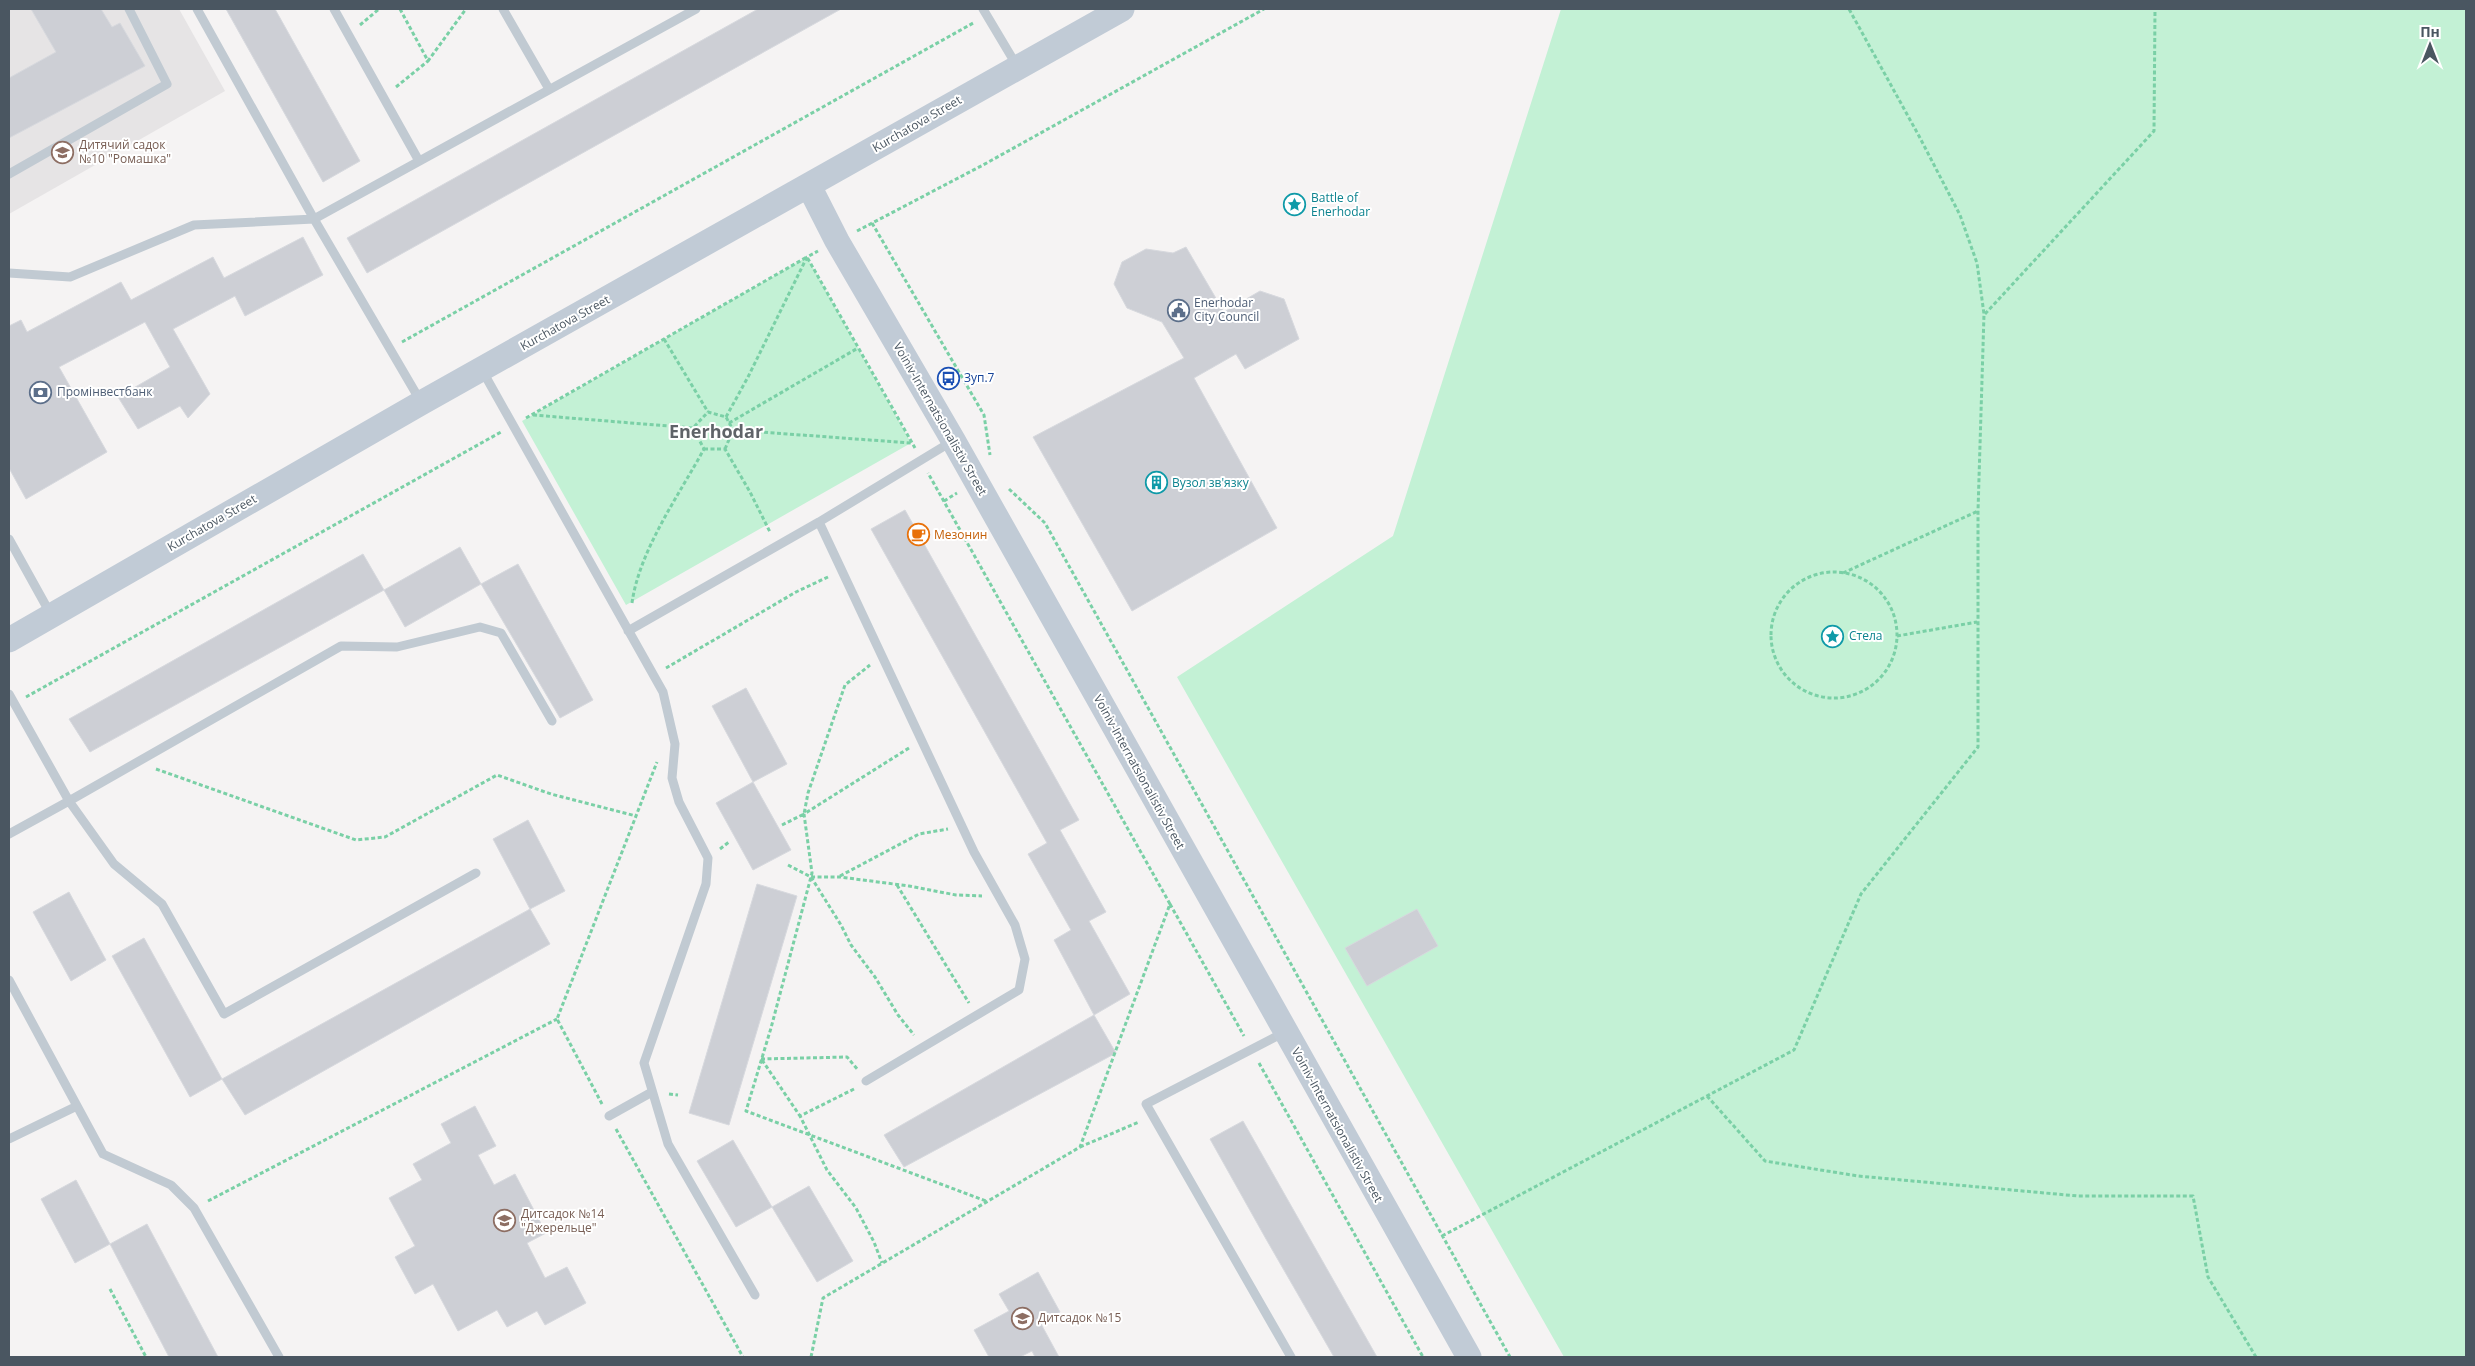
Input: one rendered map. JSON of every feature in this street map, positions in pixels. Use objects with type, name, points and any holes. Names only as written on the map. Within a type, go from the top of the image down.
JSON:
[{"type":"street","name":"Kurchatova Street","points":[[9,640],[422,403],[809,186],[1017,66],[1122,9]]},
{"type":"street","name":"Voiniv-Internatsionalistiv Street","points":[[809,186],[837,241],[954,440],[1469,1357]]},
{"type":"lane","points":[[9,174],[166,84],[129,9]]},
{"type":"lane","points":[[197,9],[314,219],[422,403]]},
{"type":"lane","points":[[334,9],[419,160]]},
{"type":"lane","points":[[503,9],[549,89]]},
{"type":"lane","points":[[9,273],[70,278],[194,225],[314,219],[696,9]]},
{"type":"lane","points":[[986,12],[1017,66]]},
{"type":"lane","points":[[482,369],[664,692],[675,744],[672,778],[679,802],[708,858],[706,884],[644,1063],[668,1144],[755,1295]]},
{"type":"lane","points":[[628,631],[820,522],[954,440]]},
{"type":"lane","points":[[820,522],[962,826],[1016,925],[1025,959],[1019,990],[866,1081]]},
{"type":"lane","points":[[9,540],[52,616]]},
{"type":"lane","points":[[9,834],[341,646],[397,647],[480,627],[501,633],[552,722]]},
{"type":"lane","points":[[9,694],[69,801],[114,864],[162,904],[224,1014],[476,873]]},
{"type":"lane","points":[[9,980],[102,1154],[171,1186],[194,1208],[279,1357]]},
{"type":"lane","points":[[1285,1032],[1146,1104],[1291,1357]]},
{"type":"lane","points":[[609,1116],[652,1092]]},
{"type":"lane","points":[[9,1139],[76,1106]]},
{"type":"path","points":[[349,35],[378,9]]},
{"type":"path","points":[[400,9],[428,61]]},
{"type":"path","points":[[384,97],[428,61],[466,9]]},
{"type":"path","points":[[14,703],[532,415],[807,257],[984,165],[1264,9]]},
{"type":"path","points":[[1442,1236],[1794,1050],[1861,894],[1978,747],[1978,510],[1984,314],[1977,263],[1960,216],[1919,136],[1849,9]]},
{"type":"path","points":[[1984,314],[2154,131],[2155,9]]},
{"type":"path","points":[[390,349],[986,12]]},
{"type":"path","points":[[872,223],[984,415],[991,462]]},
{"type":"path","points":[[807,257],[1423,1357]]},
{"type":"path","points":[[726,417],[748,377],[807,257]]},
{"type":"path","points":[[664,339],[708,412],[726,417],[733,430]]},
{"type":"path","points":[[729,423],[858,348]]},
{"type":"path","points":[[693,428],[708,412]]},
{"type":"path","points":[[532,415],[693,428]]},
{"type":"path","points":[[693,428],[704,449]]},
{"type":"path","points":[[733,430],[912,443]]},
{"type":"path","points":[[725,449],[733,430]]},
{"type":"path","points":[[628,631],[635,582],[655,539],[704,449]]},
{"type":"path","points":[[704,449],[725,449]]},
{"type":"path","points":[[725,449],[750,492],[777,546]]},
{"type":"path","points":[[1005,485],[1045,524],[1510,1357]]},
{"type":"path","points":[[1843,573],[1978,510]]},
{"type":"path","points":[[653,675],[796,592],[842,570]]},
{"type":"path","points":[[1843,573],[1862,579],[1879,591],[1891,608],[1897,628],[1896,650],[1888,670],[1873,685],[1854,695],[1833,699],[1811,694],[1793,683],[1780,668],[1773,649],[1772,629],[1777,609],[1788,593],[1804,580],[1823,574],[1843,573]]},
{"type":"path","points":[[1897,636],[1977,622]]},
{"type":"path","points":[[882,656],[845,685],[808,793],[804,814],[811,877],[746,1111],[986,1202]]},
{"type":"path","points":[[782,825],[804,814],[922,740]]},
{"type":"path","points":[[137,763],[356,840],[385,837],[497,775],[551,794],[636,816]]},
{"type":"path","points":[[840,877],[919,834],[962,826]]},
{"type":"path","points":[[788,865],[811,877],[840,877],[896,884],[956,895],[1000,897]]},
{"type":"path","points":[[811,877],[841,925],[851,945],[876,978],[898,1016],[924,1047]]},
{"type":"path","points":[[896,884],[977,1016]]},
{"type":"path","points":[[1080,1147],[1170,904]]},
{"type":"path","points":[[194,1208],[558,1019]]},
{"type":"path","points":[[762,1059],[847,1057],[866,1081],[842,1097],[800,1116]]},
{"type":"path","points":[[762,1059],[812,1136],[828,1170],[856,1208],[874,1242],[882,1263]]},
{"type":"path","points":[[1707,1096],[1765,1161],[1858,1176],[2078,1196],[2193,1196],[2208,1276],[2256,1357]]},
{"type":"path","points":[[811,1357],[823,1298],[1080,1147],[1153,1116]]},
{"type":"path","points":[[110,1289],[146,1357]]},
{"type":"shaded area","name":"Дитячий садок №10 \"Ромашка\"","points":[[9,9],[179,9],[225,91],[9,214]]},
{"type":"green space","points":[[1561,9],[2466,9],[2466,1357],[1564,1357],[1177,677],[1393,536]]},
{"type":"green space","points":[[807,257],[911,443],[626,605],[522,421]]},
{"type":"building","points":[[31,9],[101,9],[112,27],[120,23],[145,66],[9,138],[9,78],[56,52]]},
{"type":"building","points":[[226,9],[275,9],[360,161],[323,182]]},
{"type":"building","points":[[758,9],[841,9],[367,273],[347,238]]},
{"type":"building","points":[[303,237],[323,275],[245,316],[235,296],[173,329],[210,394],[188,418],[180,406],[138,429],[118,397],[170,367],[145,322],[59,367],[107,452],[26,499],[9,468],[9,326],[21,320],[27,332],[121,282],[131,300],[213,257],[224,278]]},
{"type":"building","name":"Вузол зв'язку","points":[[1186,247],[1224,312],[1260,291],[1284,299],[1299,339],[1245,369],[1236,354],[1194,378],[1277,528],[1132,611],[1033,437],[1184,358],[1162,322],[1127,308],[1114,284],[1122,262],[1146,249],[1173,253]]},
{"type":"building","points":[[905,510],[1079,820],[1060,830],[1106,912],[1089,921],[1130,994],[1094,1015],[1054,940],[1071,930],[1028,854],[1047,843],[871,529]]},
{"type":"building","points":[[460,547],[481,584],[405,627],[384,590]]},
{"type":"building","points":[[363,554],[384,590],[90,752],[69,719]]},
{"type":"building","points":[[518,564],[593,700],[560,718],[481,584]]},
{"type":"building","points":[[746,688],[787,764],[753,782],[712,706]]},
{"type":"building","points":[[753,782],[791,850],[753,870],[716,803]]},
{"type":"building","points":[[528,820],[565,891],[530,909],[493,839]]},
{"type":"building","points":[[757,884],[797,896],[729,1125],[689,1113]]},
{"type":"building","points":[[69,892],[106,960],[71,981],[33,912]]},
{"type":"building","points":[[530,909],[550,944],[245,1115],[222,1079]]},
{"type":"building","points":[[1417,909],[1438,946],[1367,986],[1345,948]]},
{"type":"building","points":[[144,938],[222,1079],[190,1097],[112,956]]},
{"type":"building","points":[[1094,1015],[1116,1053],[904,1167],[884,1135]]},
{"type":"building","name":"Дитсадок №14 \"Джерельце\"","points":[[475,1106],[496,1146],[478,1155],[494,1185],[515,1174],[546,1233],[527,1243],[545,1278],[567,1267],[586,1303],[545,1325],[537,1311],[507,1327],[497,1310],[458,1331],[433,1284],[415,1294],[395,1257],[415,1246],[389,1198],[422,1180],[413,1164],[451,1143],[441,1124]]},
{"type":"building","points":[[1243,1121],[1377,1357],[1334,1357],[1266,1239],[1210,1139]]},
{"type":"building","points":[[733,1140],[772,1207],[736,1227],[697,1161]]},
{"type":"building","points":[[76,1180],[110,1244],[75,1263],[41,1199]]},
{"type":"building","points":[[809,1186],[853,1261],[817,1282],[772,1207]]},
{"type":"building","points":[[147,1224],[218,1357],[169,1357],[110,1244]]},
{"type":"building","name":"Дитсадок №15","points":[[1038,1272],[1060,1312],[1040,1322],[1059,1357],[1035,1357],[1032,1351],[1020,1357],[989,1357],[974,1330],[1009,1311],[999,1294]]},
{"type":"place","name":"Дитячий садок №10 \"Ромашка\"","points":[[63,152]]},
{"type":"place","name":"Battle of Enerhodar","points":[[1295,205]]},
{"type":"place","name":"Enerhodar City Council","points":[[1178,310]]},
{"type":"place","name":"Зуп.7","points":[[948,378]]},
{"type":"place","name":"Промінвестбанк","points":[[41,392]]},
{"type":"place","name":"Вузол зв'язку","points":[[1156,483]]},
{"type":"place","name":"Мезонин","points":[[918,535]]},
{"type":"place","name":"Стела","points":[[1833,636]]},
{"type":"place","name":"Дитсадок №14 \"Джерельце\"","points":[[505,1221]]},
{"type":"place","name":"Дитсадок №15","points":[[1022,1318]]},
{"type":"district","name":"Enerhodar","points":[[716,432]]}]
